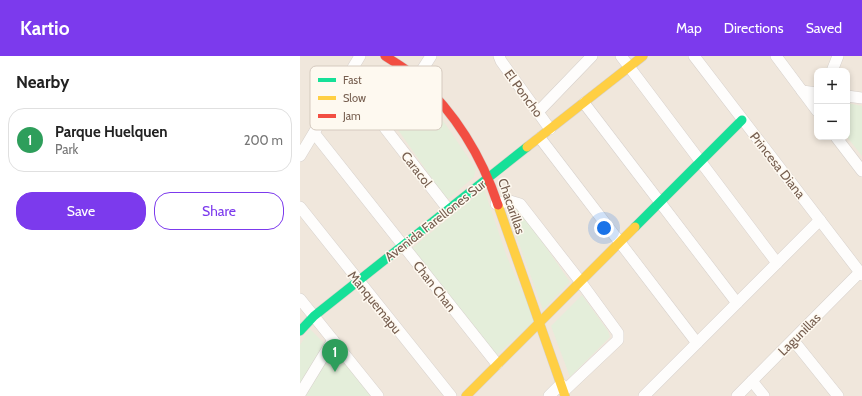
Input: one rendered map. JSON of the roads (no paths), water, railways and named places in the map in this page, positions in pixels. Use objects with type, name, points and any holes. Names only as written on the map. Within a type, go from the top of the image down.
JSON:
[{"type":"street","points":[[354,66],[360,56]]},
{"type":"street","name":"Chacarillas","points":[[385,56],[400,66]]},
{"type":"street","points":[[425,66],[431,56]]},
{"type":"street","points":[[538,112],[592,56]]},
{"type":"street","points":[[621,56],[777,264]]},
{"type":"street","name":"Avenida Farellones Sur","points":[[300,331],[314,316],[643,56]]},
{"type":"street","name":"Princesa Diana","points":[[694,56],[861,273]]},
{"type":"street","points":[[776,56],[814,106]]},
{"type":"street","points":[[833,68],[838,56]]},
{"type":"street","name":"El Poncho","points":[[502,57],[550,129]]},
{"type":"street","points":[[802,91],[814,93]]},
{"type":"street","points":[[850,96],[862,98]]},
{"type":"street","points":[[584,103],[737,303]]},
{"type":"street","name":"Chacarillas","points":[[442,106],[457,122],[476,150],[489,178],[496,204],[540,321],[563,390]]},
{"type":"street","points":[[466,396],[742,120]]},
{"type":"street","points":[[300,156],[316,130]]},
{"type":"street","name":"Caracol","points":[[388,130],[448,209]]},
{"type":"street","name":"Chan Chan","points":[[314,133],[497,364]]},
{"type":"street","points":[[540,138],[697,343]]},
{"type":"street","points":[[838,140],[862,171]]},
{"type":"street","points":[[496,204],[514,201],[520,204],[618,333],[619,337],[563,390],[549,396]]},
{"type":"street","name":"Manquemapu","points":[[300,207],[451,396]]},
{"type":"street","points":[[644,396],[820,220]]},
{"type":"street","name":"Lagunillas","points":[[737,396],[861,273]]},
{"type":"street","points":[[300,299],[378,396]]},
{"type":"street","points":[[300,394],[333,340]]},
{"type":"street","points":[[793,340],[838,396]]},
{"type":"street","points":[[752,381],[764,396]]},
{"type":"place","name":"Parque Huelquen","points":[[335,372]]}]
